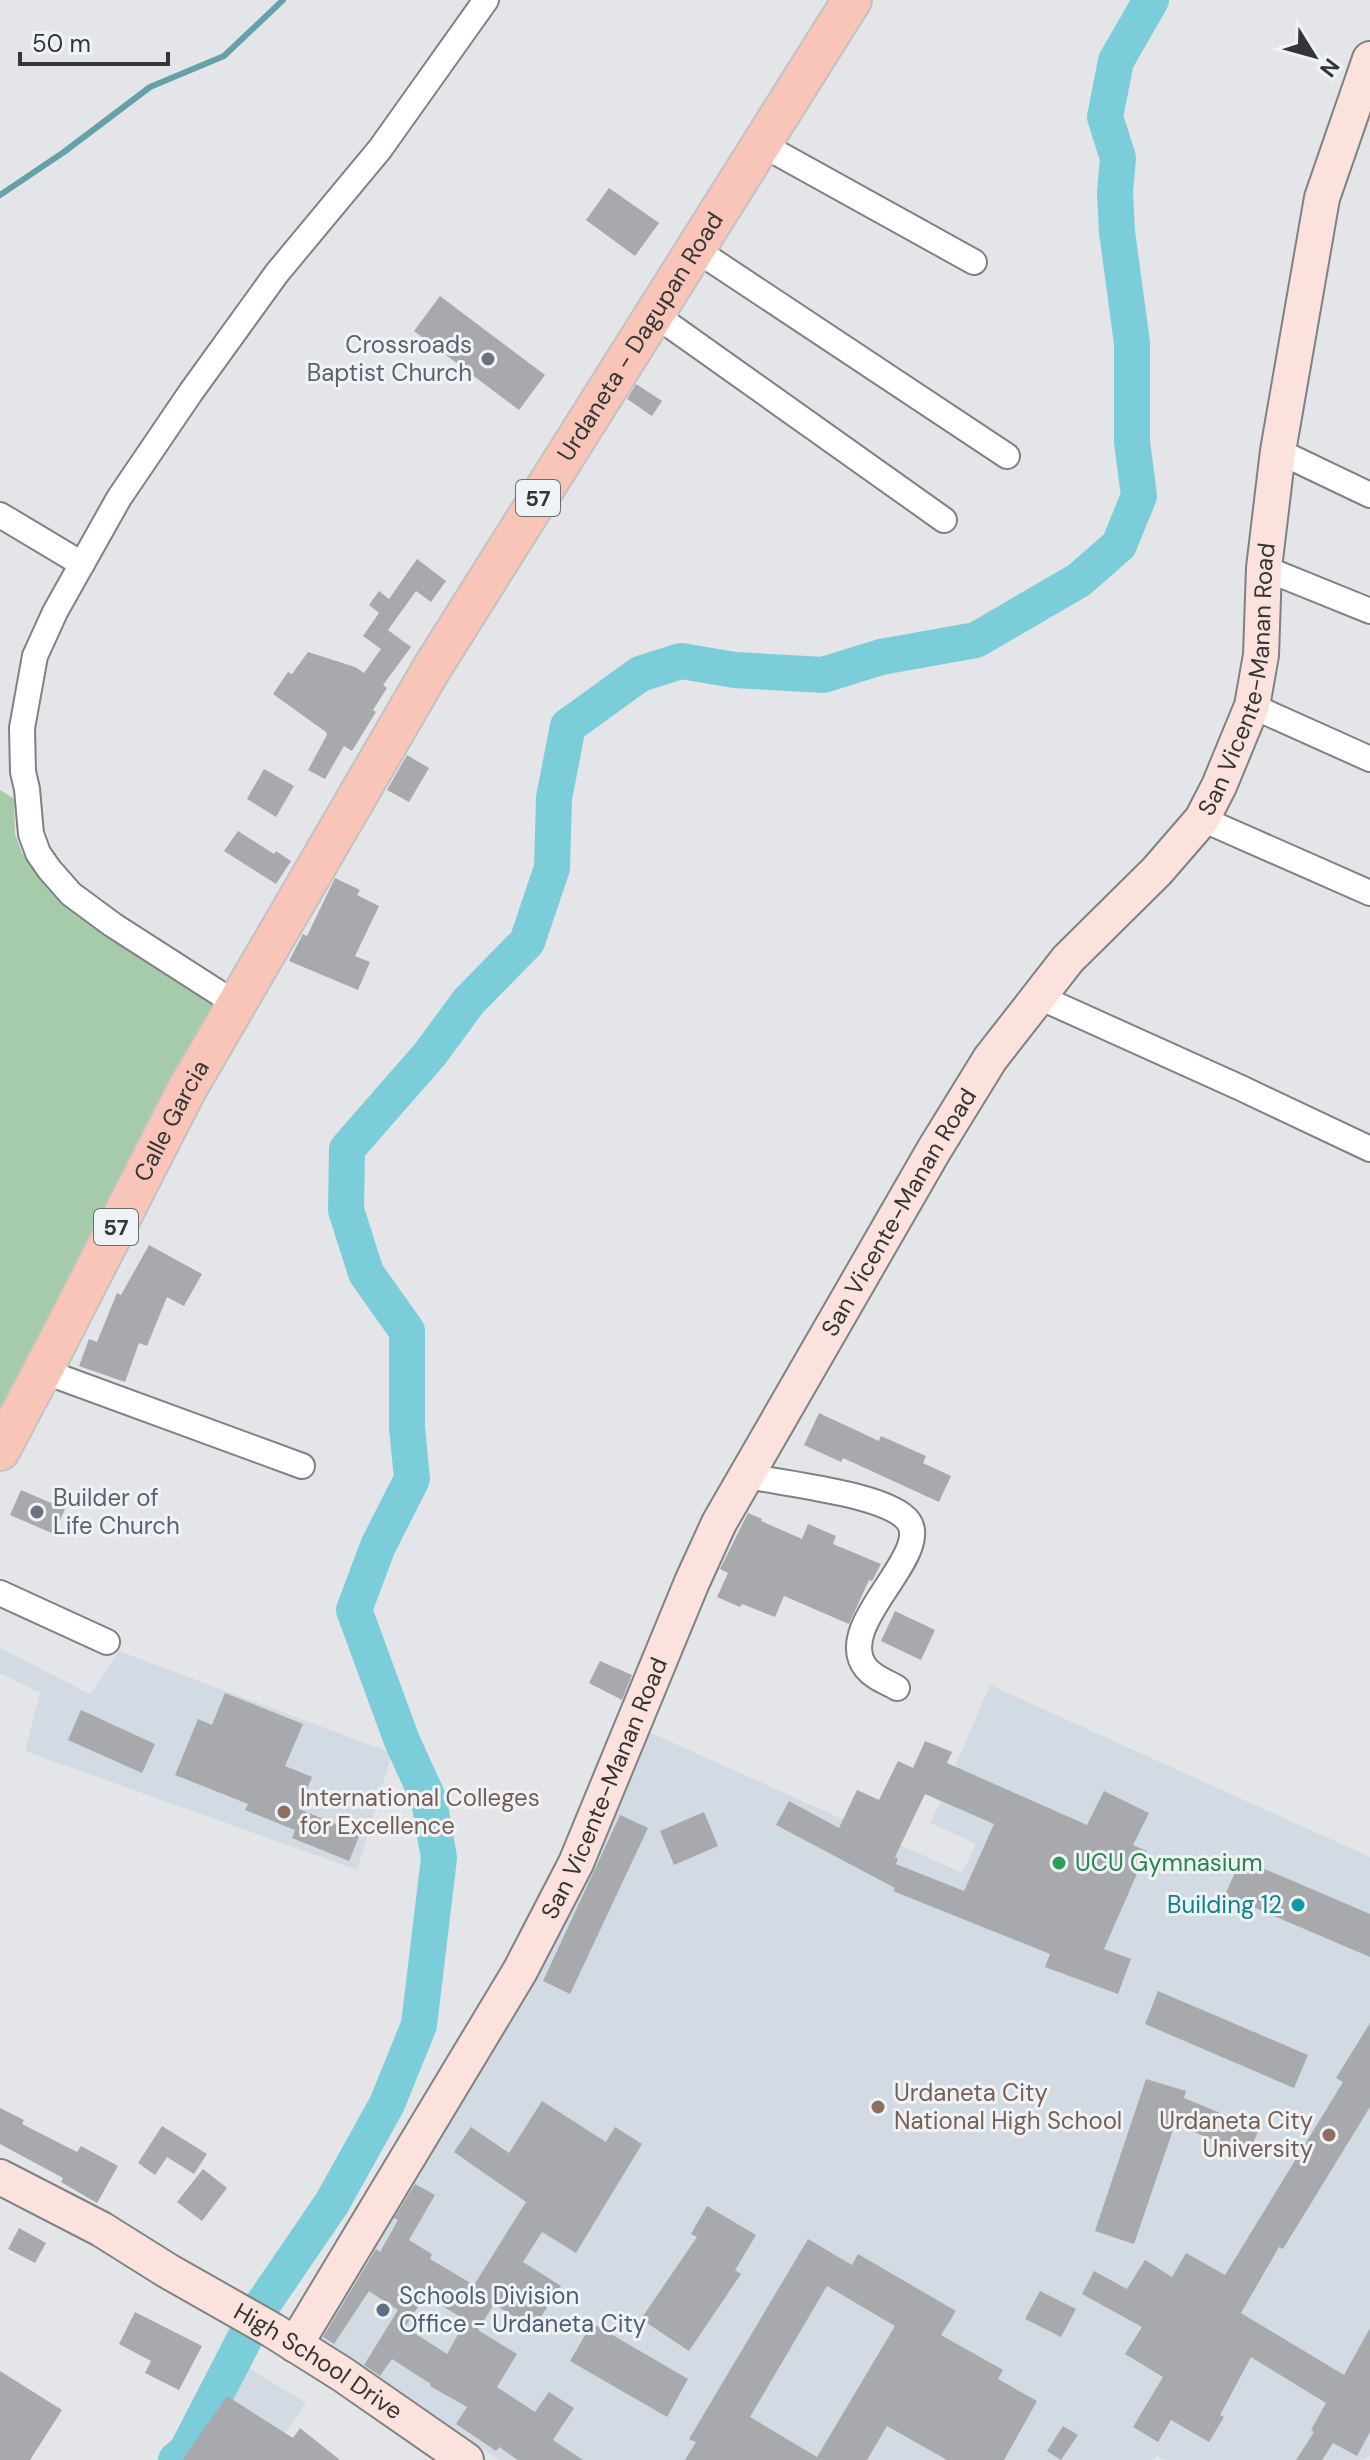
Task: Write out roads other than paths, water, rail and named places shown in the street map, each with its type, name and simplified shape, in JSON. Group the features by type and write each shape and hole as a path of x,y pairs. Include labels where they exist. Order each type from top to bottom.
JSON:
{"main road":[{"name":"Urdaneta - Dagupan Road","path":"236,1004 432,668 852,0"},
{"name":"Calle Garcia","path":"0,1451 180,1102 236,1004"}],"street":[{"path":"236,1004 124,933 71,894 38,853 31,834 23,772 22,728 35,656 55,612 119,498 191,392 277,273 380,149 486,0"},
{"name":"San Vicente-Manan Road","path":"284,2338 527,1957 576,1863 719,1523 934,1150 990,1059 1037,996 1078,948 1157,871 1202,819 1252,706 1261,655 1264,568 1278,451 1322,198 1360,110 1370,59"},
{"path":"761,144 974,262"},
{"path":"695,249 1007,456"},
{"path":"654,314 944,520"},
{"path":"1278,451 1370,495"},
{"path":"0,515 82,564"},
{"path":"1264,568 1370,611"},
{"path":"1252,706 1370,759"},
{"path":"1202,819 1370,893"},
{"path":"1037,996 1370,1149"},
{"path":"43,1371 302,1466"},
{"path":"748,1476 866,1499 901,1514 908,1521 912,1540 907,1554 874,1608 858,1646 864,1667 897,1688"},
{"path":"0,1593 107,1642"},
{"name":"High School Drive","path":"4,2188 101,2229 342,2374 466,2460"}],"waterway":[{"path":"0,195 64,152 150,87 224,56 283,0"},
{"path":"176,2460 186,2452 261,2307 332,2203 387,2104 419,2025 439,1858 429,1800 402,1741 354,1610 378,1546 412,1479 407,1427 407,1331 366,1273 346,1210 347,1149 430,1054 469,1001 527,942 552,868 554,798 568,726 640,674 681,661 735,670 823,675 881,657 976,640 1079,580 1119,545 1139,496 1132,442 1132,343 1117,232 1115,193 1118,158 1105,117 1116,61 1151,0"}],"place":[{"name":"Crossroads Baptist Church","path":"488,359"},
{"name":"Builder of Life Church","path":"37,1512"},
{"name":"International Colleges for Excellence","path":"284,1812"},
{"name":"UCU Gymnasium","path":"1059,1863"},
{"name":"Building 12","path":"1298,1905"},
{"name":"Urdaneta City National High School","path":"878,2107"},
{"name":"Urdaneta City University","path":"1329,2135"},
{"name":"Schools Division Office - Urdaneta City","path":"383,2310"}]}
